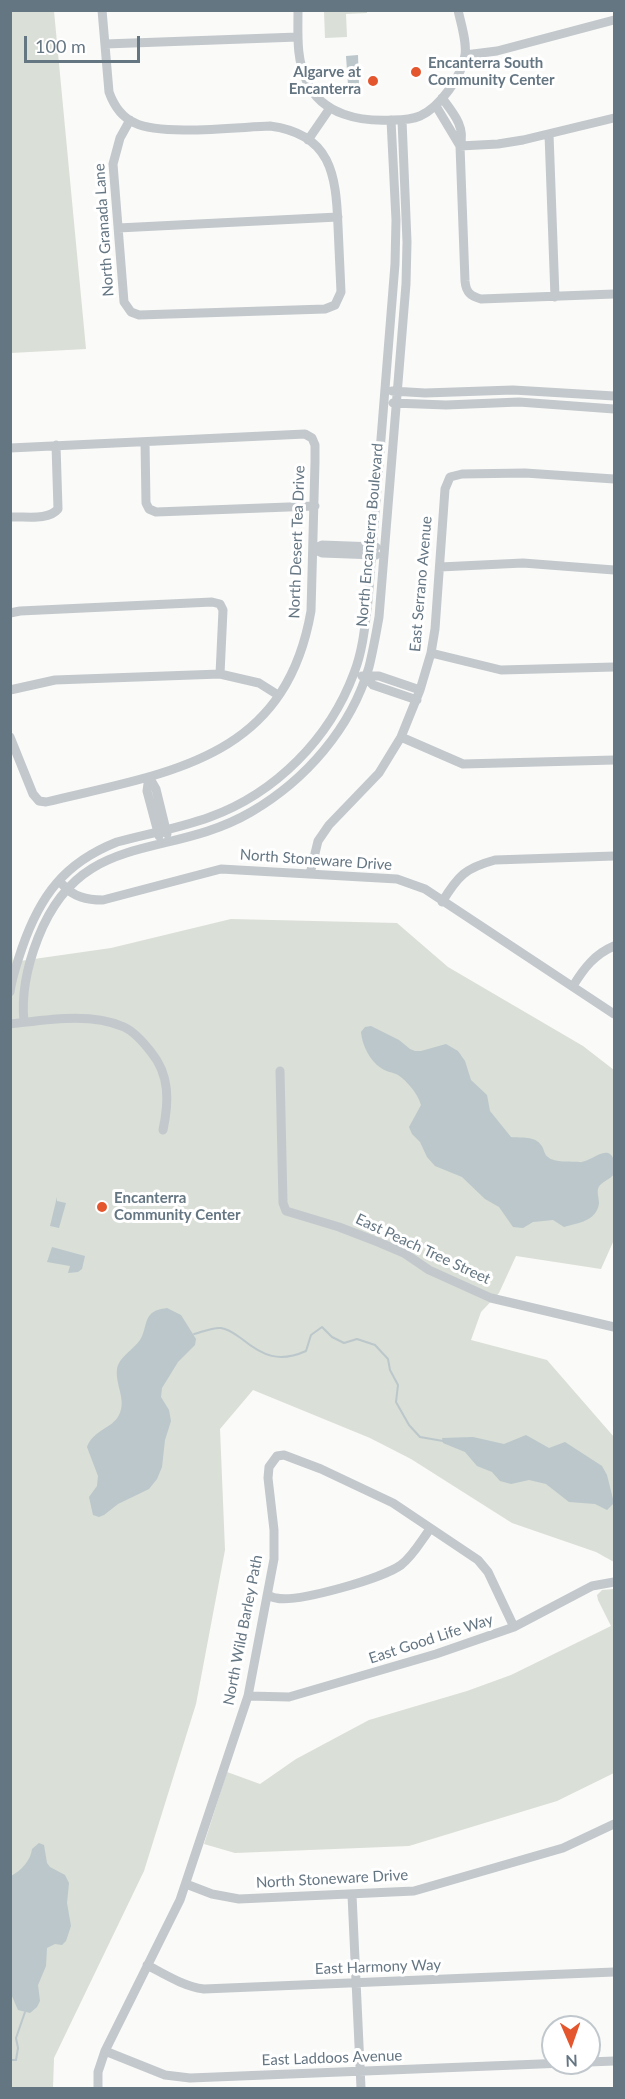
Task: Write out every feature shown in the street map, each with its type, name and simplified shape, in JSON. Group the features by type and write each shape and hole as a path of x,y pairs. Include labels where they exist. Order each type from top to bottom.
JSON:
{"street":[{"path":"102,10 110,92 120,114 147,128 161,130 270,126 288,128 319,149 329,163 335,181 338,217 118,228"},
{"path":"298,10 299,60 308,84 330,108 363,120 402,120 420,116 439,102 453,86 465,55 458,10"},
{"path":"465,55 497,51 615,20"},
{"path":"105,44 298,38"},
{"path":"439,102 460,126 463,137 460,146 465,288 470,295 481,299 615,294"},
{"path":"308,140 330,108"},
{"path":"460,146 498,144 615,118"},
{"name":"North Granada Lane","path":"129,120 120,138 113,164 124,302 131,312 140,315 163,315 325,309 335,305 341,292 338,217"},
{"name":"North Encanterra Boulevard","path":"10,992 32,921 45,896 68,871 88,855 103,847 209,817 242,802 287,771 302,757 328,723 354,674 365,628 395,256 388,120"},
{"name":"North Encanterra Boulevard","path":"24,1023 22,992 32,957 44,924 66,888 85,872 105,860 220,826 250,813 302,775 324,750 344,723 365,677 379,618 407,267 402,120"},
{"path":"549,134 555,297"},
{"path":"385,391 425,393 513,390 615,396"},
{"path":"384,402 446,405 519,402 615,409"},
{"name":"North Desert Tea Drive","path":"10,737 33,794 39,801 46,802 149,777 199,761 236,740 266,712 289,680 307,634 311,611 315,506 315,445 312,438 305,434 144,442"},
{"path":"10,448 144,442 146,503 149,510 156,512 315,506"},
{"path":"10,517 46,517 54,514 58,509 56,446"},
{"name":"East Serrano Avenue","path":"310,874 318,840 328,825 379,773 401,737 417,700 431,653 440,567 444,489 450,477 462,474 525,473 615,479"},
{"path":"314,549 322,545 384,552"},
{"path":"440,567 523,563 615,570"},
{"path":"10,613 212,602 220,604 223,610 220,674"},
{"path":"431,653 501,670 615,667"},
{"path":"10,690 55,680 220,674 259,683 278,695"},
{"path":"354,674 365,677 379,676 420,690"},
{"path":"365,677 373,685 417,700"},
{"path":"401,737 463,764 615,760"},
{"path":"149,777 156,789 161,830 165,842"},
{"path":"442,902 460,876 477,865 495,860 615,856"},
{"name":"North Stoneware Drive","path":"59,880 66,888 80,897 103,900 221,869 397,879 425,889 615,1014"},
{"path":"573,986 593,959 602,951 615,946"},
{"path":"11,1023 86,1019 109,1022 126,1028 158,1060 167,1087 168,1099 163,1130"},
{"name":"East Peach Tree Street","path":"280,1071 283,1203 286,1211 339,1227 404,1253 429,1270 491,1298 615,1327"},
{"name":"North Wild Barley Path","path":"98,2088 98,2072 105,2051 186,1884 248,1696 273,1559 274,1530 268,1478 269,1467 277,1456 284,1455 353,1483 393,1503 478,1560 488,1572 514,1627"},
{"path":"268,1595 277,1599 323,1593 384,1573 400,1565 416,1550 430,1529"},
{"name":"East Good Life Way","path":"248,1696 289,1697 436,1654 514,1627 592,1586 615,1582"},
{"name":"North Stoneware Drive","path":"186,1884 212,1894 239,1899 399,1893 428,1887 563,1848 615,1824"},
{"path":"352,1895 361,2088"},
{"name":"East Harmony Way","path":"147,1965 191,1987 204,1989 615,1972"},
{"name":"East Laddoos Avenue","path":"105,2051 177,2078 541,2064"}],"shaded area":[{"path":"11,10 54,11 86,349 11,353"},
{"path":"324,11 367,11 367,13 346,14 347,37 325,38"},
{"path":"358,55 359,84 348,85 346,56"},
{"path":"231,919 397,923 448,967 583,1046 614,1070 614,1240 601,1269 516,1256 499,1293 481,1312 471,1340 547,1360 614,1437 614,1562 596,1552 512,1523 411,1459 370,1438 253,1390 220,1429 225,1550 196,1704 144,1871 54,2058 53,2088 10,2088 10,921 13,962 111,948"},
{"path":"371,1026 415,1051 446,1044 458,1051 465,1061 471,1080 487,1095 490,1111 511,1137 535,1140 551,1159 583,1162 603,1153 611,1155 616,1167 615,1171 598,1189 599,1203 595,1214 586,1220 564,1227 553,1220 533,1222 523,1228 513,1227 499,1207 485,1199 462,1177 435,1166 409,1127 421,1105 418,1097 402,1078 377,1065 365,1047 361,1032 365,1027"},
{"path":"57,1197 57,1201 66,1203 59,1228 50,1226"},
{"path":"52,1247 85,1256 82,1269 68,1273 70,1266 47,1262"},
{"path":"167,1308 181,1315 196,1339 195,1345 178,1362 162,1388 161,1397 169,1410 171,1421 165,1440 162,1467 157,1479 149,1489 118,1504 104,1515 99,1517 93,1515 89,1497 97,1486 98,1476 87,1447 94,1436 116,1420 119,1415 122,1404 117,1369 120,1361 140,1340 150,1315"},
{"path":"526,1435 549,1448 565,1442 602,1466 607,1475 614,1503 607,1510 595,1504 569,1502 546,1484 529,1480 511,1484 500,1481 492,1472 477,1466 465,1452 443,1443 442,1438 473,1437 504,1444"},
{"path":"614,1589 614,1773 557,1801 409,1846 235,1853 204,1844 227,1772 260,1784 296,1759 369,1720 467,1691 511,1675 611,1626 597,1595 602,1590"},
{"path":"39,1843 44,1845 47,1863 50,1867 65,1875 69,1883 67,1903 71,1926 66,1941 62,1945 55,1944 47,1948 46,1966 38,1985 40,2001 30,2013 18,2010 11,1994 11,1876 25,1865 32,1849"}],"waterway":[{"path":"194,1334 215,1328 224,1329 257,1350 279,1357 288,1357 306,1351 311,1335 322,1327 332,1337 344,1343 357,1339 375,1345 388,1359 390,1370 398,1385 396,1402 409,1425 420,1437 443,1441"},
{"path":"10,2060 16,2060 18,2048 16,2038 25,2012"}],"place":[{"name":"Encanterra South Community Center","path":"416,72"},
{"name":"Algarve at Encanterra","path":"373,81"},
{"name":"Encanterra Community Center","path":"102,1207"}]}
